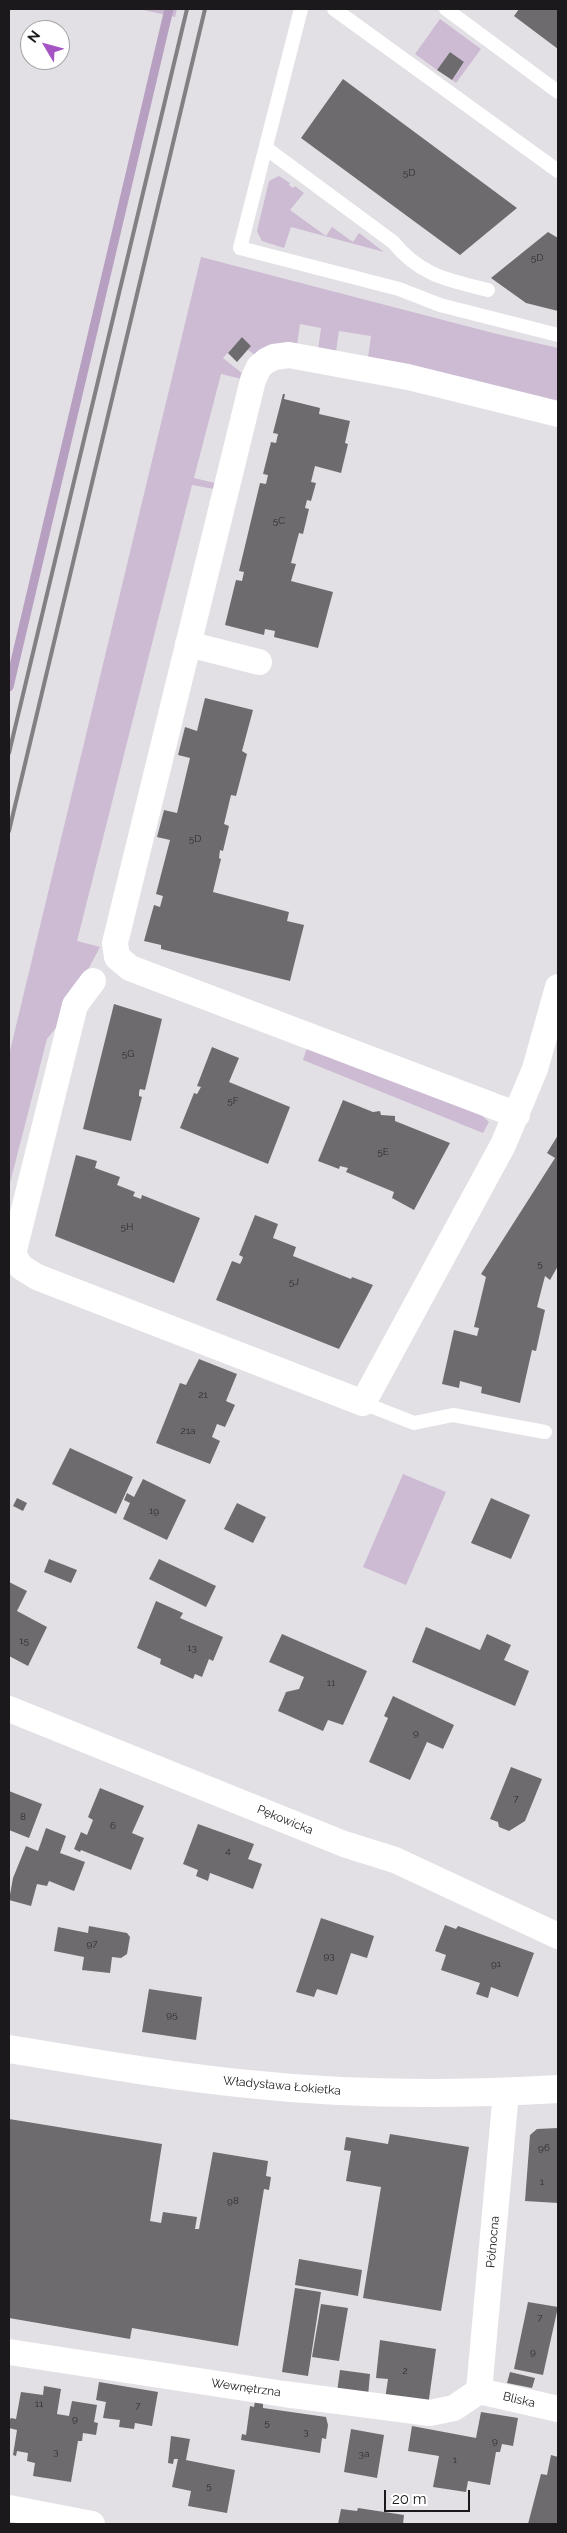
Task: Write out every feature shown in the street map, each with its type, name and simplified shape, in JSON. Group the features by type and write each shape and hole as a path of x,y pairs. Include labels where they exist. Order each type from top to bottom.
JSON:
{"street":[{"path":"517,1115 130,968 117,957 116,934 253,380 259,368 266,361 279,356 294,355 408,377 558,414"},
{"path":"188,644 258,662"},
{"path":"93,981 75,1005 72,1015 13,1254 21,1267 37,1277 363,1403 503,1145 535,1069 558,987"},
{"name":"Pękowicka","path":"9,1709 344,1844 395,1860 558,1936"},
{"name":"Władysława Łokietka","path":"9,2049 149,2072 250,2084 378,2092 506,2092 558,2089"},
{"name":"Północna","path":"479,2391 506,2092"},
{"name":"Wewnętrzna","path":"9,2352 265,2391 430,2413 454,2408 479,2391"},
{"name":"Bliska","path":"479,2391 558,2409"},
{"path":"9,2508 92,2524"}],"lane":[{"path":"301,9 267,149 240,248 399,289 440,305 558,336"},
{"path":"334,9 558,172"},
{"path":"446,9 558,92"},
{"path":"267,149 393,242 405,257 419,267 436,277 488,290"},
{"path":"363,1403 414,1423 453,1415 545,1432"}],"shaded area":[{"path":"139,9 177,9 175,17"},
{"path":"440,19 481,49 456,83 452,80 464,63 450,52 437,70 415,54"},
{"path":"279,176 290,183 289,185 293,188 295,186 304,193 290,210 326,236 332,227 353,242 359,233 384,252 291,227 284,248 262,241 257,231 269,181"},
{"path":"201,257 497,334 558,348 558,402 368,357 371,336 339,331 336,352 318,350 321,328 300,324 297,346 255,355 248,350 251,346 242,337 223,358 243,374 242,379 221,374 194,478 215,483 214,489 192,485 77,941 100,947 59,1024 47,1039 9,1187 9,1055"},
{"path":"307,1047 478,1112 489,1122 483,1133 303,1060"},
{"path":"403,1474 446,1492 406,1585 363,1567"}],"building":[{"path":"519,9 558,9 558,49 514,16"},
{"path":"450,52 464,62 452,80 437,70"},
{"path":"343,79 517,208 460,255 301,138"},
{"path":"548,232 558,238 558,311 526,303 491,278"},
{"path":"242,337 251,346 237,362 228,353"},
{"path":"283,394 285,394 284,399 320,408 319,414 350,421 345,443 348,444 341,473 315,466 311,482 316,483 311,501 307,500 305,508 309,509 303,534 299,533 291,563 296,564 291,581 333,592 318,648 274,637 275,631 265,629 264,635 225,625 236,580 242,581 244,572 239,571 260,483 266,484 268,475 263,474 271,442 276,443 278,434 273,433"},
{"path":"205,698 253,710 242,751 247,754 236,796 231,795 224,824 229,826 223,851 220,850 219,858 221,859 213,892 289,912 287,921 304,925 290,981 161,949 161,945 144,941 154,905 160,907 163,896 156,894 170,840 157,837 164,810 177,813 190,758 178,755 185,727 197,731"},
{"path":"114,1004 162,1019 145,1090 140,1089 139,1092 139,1096 142,1097 131,1141 83,1129"},
{"path":"212,1047 239,1058 229,1082 290,1107 268,1164 180,1128 194,1093 197,1094 201,1087 197,1086"},
{"path":"343,1100 373,1112 380,1111 381,1115 395,1116 395,1121 450,1143 414,1210 392,1198 394,1192 346,1172 348,1168 340,1166 339,1169 318,1161"},
{"path":"558,1135 558,1266 550,1280 545,1276 537,1307 545,1310 536,1351 532,1350 520,1403 481,1393 482,1387 460,1381 459,1388 442,1384 454,1330 477,1336 479,1328 474,1327 486,1277 481,1274 555,1158 547,1153"},
{"path":"76,1155 97,1161 95,1168 120,1177 117,1185 135,1192 133,1196 141,1199 142,1195 200,1218 174,1283 55,1236"},
{"path":"255,1215 278,1224 273,1238 296,1247 293,1256 351,1279 352,1277 373,1285 339,1349 216,1300 232,1261 240,1264 242,1260 243,1257 239,1255"},
{"path":"199,1359 237,1374 226,1401 235,1405 225,1427 217,1424 212,1437 220,1441 210,1464 156,1443 180,1383 186,1385"},
{"path":"70,1448 133,1477 116,1514 52,1484"},
{"path":"143,1479 186,1500 167,1540 123,1519 130,1503 124,1500 127,1493 134,1497"},
{"path":"17,1498 27,1503 23,1511 13,1506"},
{"path":"491,1498 530,1515 511,1559 471,1543"},
{"path":"237,1503 266,1517 253,1543 224,1529"},
{"path":"49,1559 77,1570 71,1583 44,1572"},
{"path":"159,1559 216,1586 206,1607 149,1579"},
{"path":"9,1582 27,1591 17,1611 47,1627 28,1666 9,1656"},
{"path":"156,1601 183,1613 180,1618 223,1637 213,1661 209,1659 202,1677 195,1674 193,1679 160,1664 161,1659 137,1648"},
{"path":"426,1627 480,1650 487,1634 511,1645 504,1660 529,1671 515,1706 412,1662"},
{"path":"282,1634 367,1671 343,1725 328,1720 323,1731 278,1711 286,1692 299,1689 304,1677 269,1662"},
{"path":"393,1696 454,1725 443,1749 427,1742 410,1780 369,1762 388,1718 384,1716"},
{"path":"511,1767 542,1779 525,1821 509,1831 499,1827 498,1822 490,1819"},
{"path":"100,1788 144,1806 132,1833 144,1838 131,1870 74,1849 81,1832 87,1835 93,1820 88,1817"},
{"path":"9,1791 42,1804 29,1838 9,1830"},
{"path":"198,1824 254,1844 248,1859 262,1864 253,1889 210,1873 208,1881 196,1876 198,1870 183,1864"},
{"path":"46,1828 66,1836 60,1853 85,1862 74,1891 49,1881 47,1886 37,1884 31,1906 9,1900 13,1878 26,1846 38,1851"},
{"path":"321,1918 374,1936 367,1958 351,1953 337,1995 317,1989 314,1997 296,1992"},
{"path":"445,1925 456,1929 458,1926 534,1953 518,1997 491,1987 488,1998 476,1994 480,1983 441,1970 446,1955 435,1951"},
{"path":"89,1926 127,1933 130,1937 127,1954 121,1958 112,1957 110,1973 82,1970 84,1957 54,1951 58,1927 88,1933"},
{"path":"149,1989 202,1997 196,2040 142,2032"},
{"path":"9,2119 162,2144 150,2221 161,2223 163,2212 197,2217 195,2229 199,2229 213,2152 268,2161 266,2176 271,2177 269,2190 264,2189 238,2346 132,2328 130,2339 9,2318"},
{"path":"558,2128 558,2203 525,2201 530,2135 537,2129"},
{"path":"390,2134 469,2147 441,2311 363,2298 381,2187 346,2181 351,2151 344,2150 346,2137 388,2144"},
{"path":"299,2259 362,2270 358,2296 295,2285"},
{"path":"295,2288 321,2292 308,2376 282,2372"},
{"path":"528,2302 558,2307 543,2375 514,2369"},
{"path":"321,2304 348,2308 339,2361 312,2357"},
{"path":"380,2340 436,2349 428,2406 385,2399 388,2379 376,2378"},
{"path":"340,2370 370,2374 368,2396 337,2392"},
{"path":"510,2372 535,2378 532,2388 507,2383"},
{"path":"99,2382 158,2392 152,2426 135,2423 134,2429 119,2427 120,2420 103,2418 106,2402 96,2400"},
{"path":"44,2386 61,2389 57,2414 69,2416 72,2401 97,2405 94,2422 98,2423 96,2435 83,2433 82,2441 78,2441 71,2482 33,2476 35,2463 27,2461 28,2453 17,2451 16,2456 13,2455 17,2430 9,2428 9,2421 11,2418 16,2419 21,2392 43,2395"},
{"path":"255,2401 263,2402 263,2408 326,2417 328,2425 326,2439 322,2438 320,2453 241,2440 242,2434 246,2435 250,2406 254,2407"},
{"path":"481,2412 518,2418 513,2446 502,2444 500,2452 496,2452 490,2485 468,2481 466,2492 433,2487 439,2456 408,2451 412,2426 476,2438"},
{"path":"351,2429 384,2435 377,2478 344,2472"},
{"path":"171,2436 190,2439 186,2460 235,2470 227,2513 188,2506 191,2491 172,2487 178,2459 174,2459 173,2464 168,2463"},
{"path":"551,2455 558,2457 558,2524 528,2524 541,2474 547,2475"},
{"path":"358,2508 404,2515 403,2524 338,2524 341,2509 357,2511"}],"waterway":[{"path":"9,687 169,9"}],"railway":[{"path":"9,753 187,9"},
{"path":"9,831 205,9"}]}
